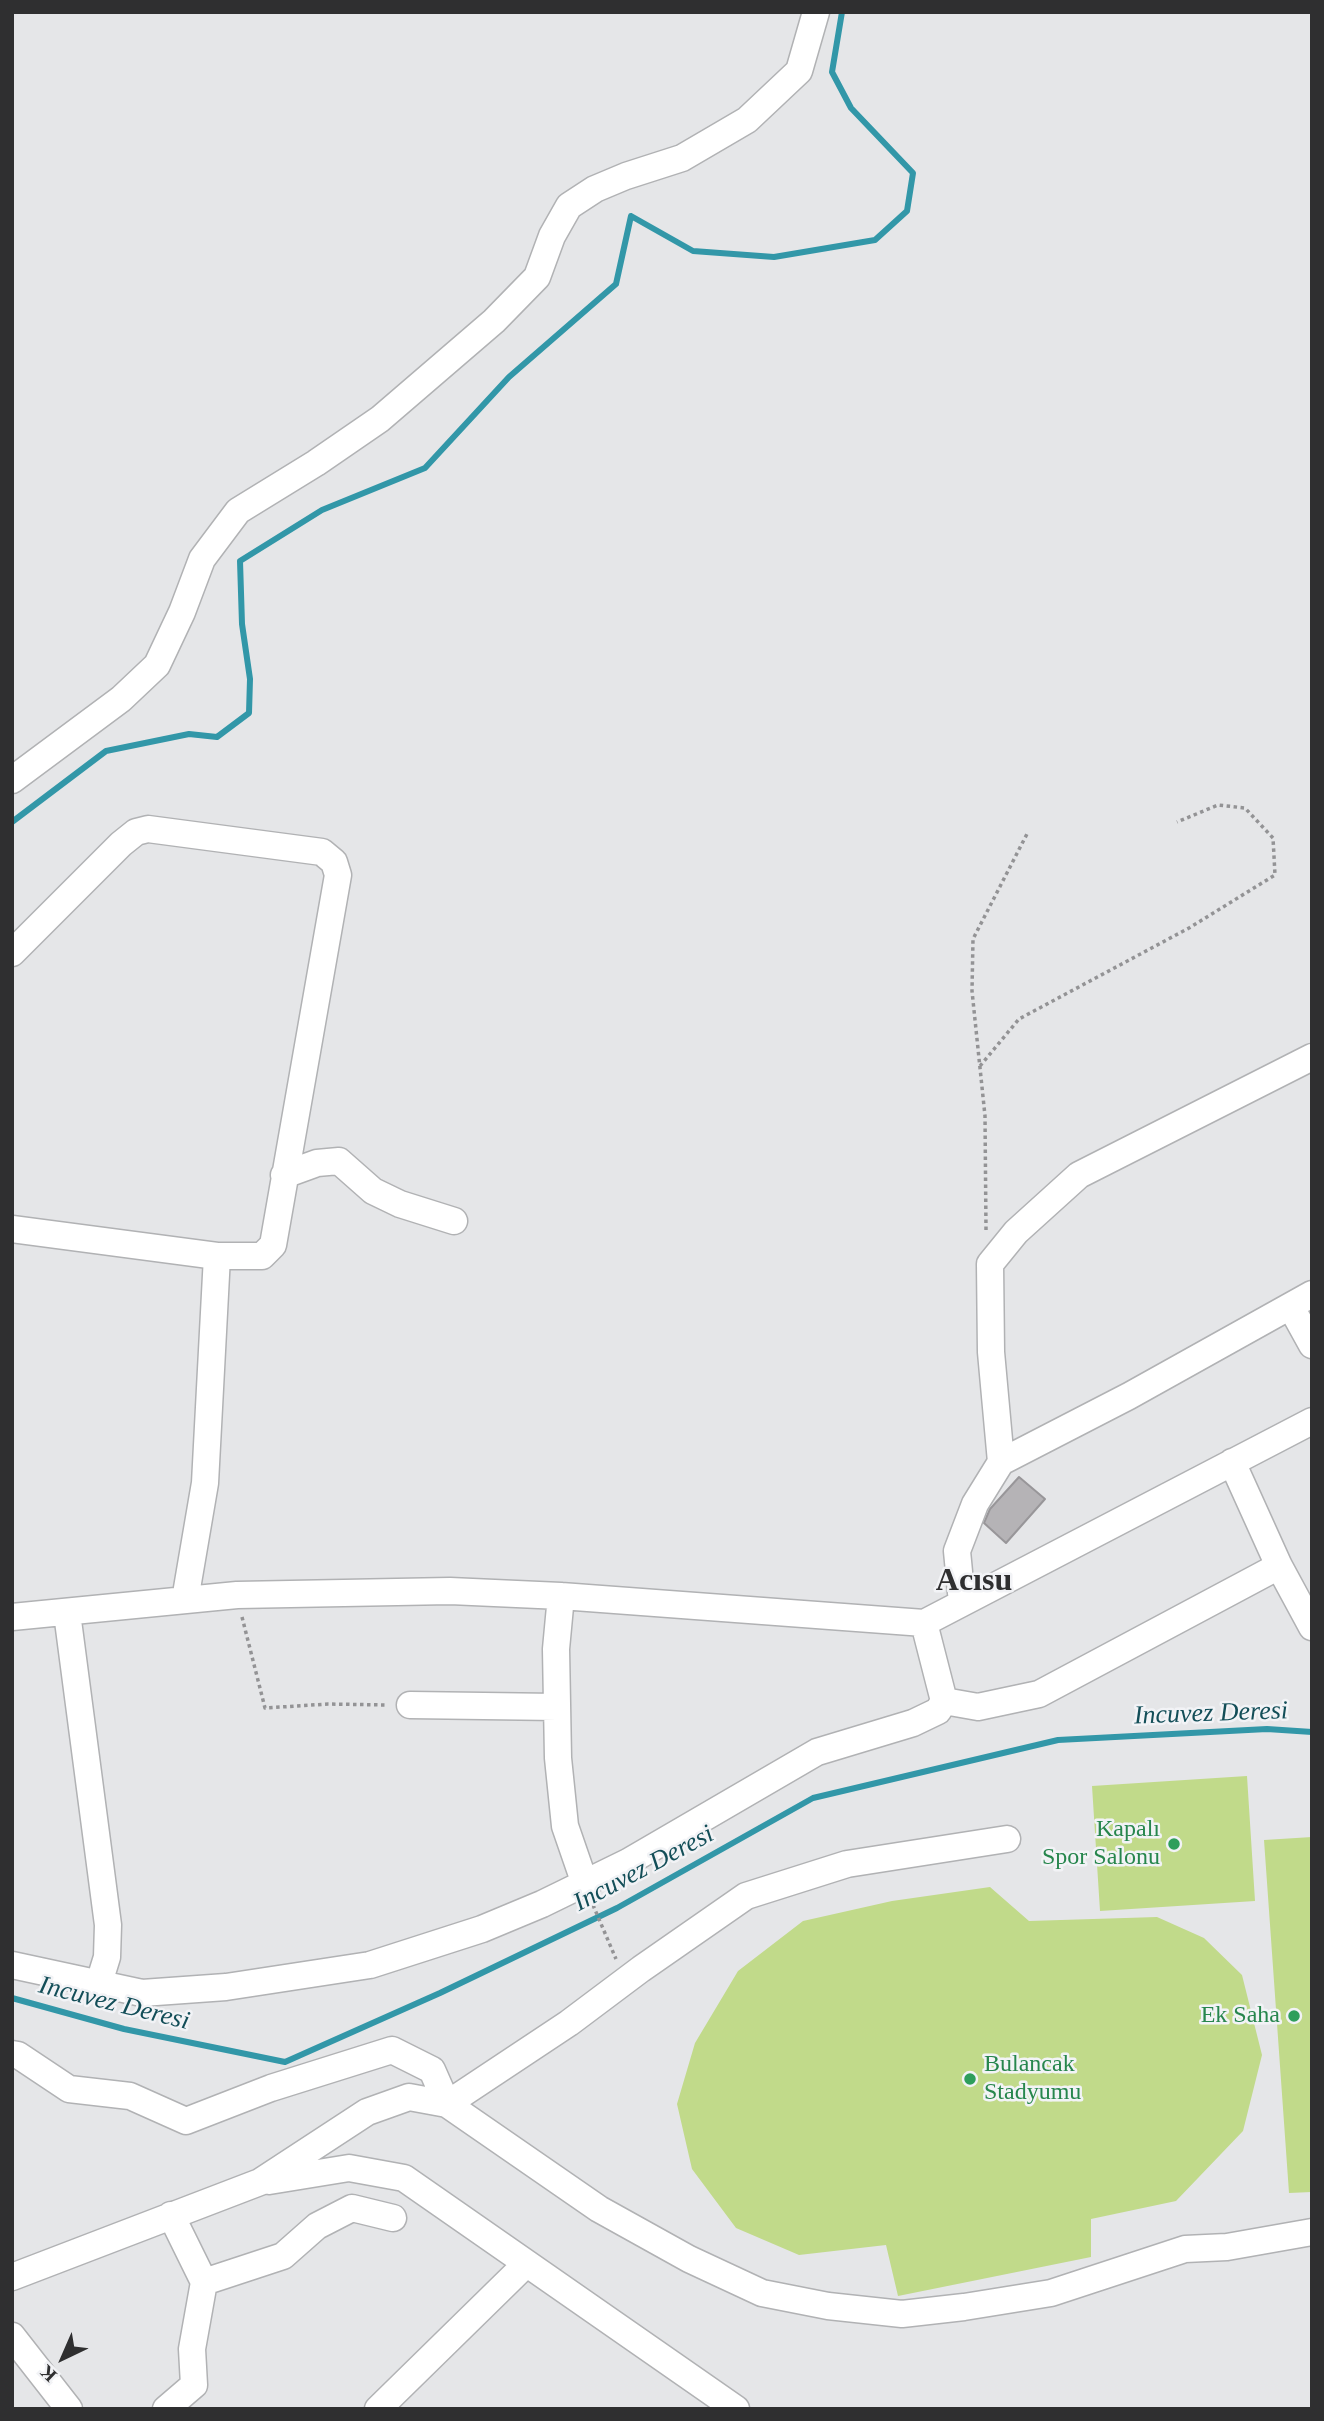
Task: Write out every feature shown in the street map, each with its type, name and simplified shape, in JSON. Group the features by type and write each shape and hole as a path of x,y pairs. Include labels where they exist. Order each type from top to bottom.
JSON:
{"street":[{"path":"12,780 121,699 157,665 202,559 238,511 316,463 380,419 494,321 537,277 552,236 569,206 595,189 682,158 747,120 799,71 816,12"},
{"path":"12,953 121,844 136,832 148,829 321,852 334,862 338,875 273,1245 262,1256 217,1256 12,1228"},
{"path":"1001,1462 991,1352 990,1264 1016,1232 1079,1175 1312,1057"},
{"path":"284,1175 317,1163 340,1161 373,1191 400,1204 454,1221"},
{"path":"185,1600 205,1483 217,1256"},
{"path":"962,1604 957,1551 975,1504 1001,1462 1129,1396 1301,1300 1312,1345"},
{"path":"12,1617 237,1595 450,1591 561,1596 924,1623 1312,1421"},
{"path":"1232,1462 1279,1566 1312,1627"},
{"path":"944,1701 978,1707 1039,1694 1279,1566"},
{"path":"561,1596 556,1649 558,1758 565,1826 587,1891"},
{"path":"67,1613 108,1925 107,1957 99,1983"},
{"path":"12,1965 142,1993 226,1987 370,1965 587,1891 628,1862 817,1752 913,1723 937,1711 944,1701 924,1623"},
{"path":"410,1706 557,1707"},
{"path":"447,2104 569,2023 746,1896 847,1864 1007,1839"},
{"path":"12,2054 18,2055 69,2089 130,2096 186,2121 271,2088 392,2050 432,2070 447,2104"},
{"path":"260,2182 367,2112 410,2097 447,2104 599,2209 689,2259 762,2293 902,2314 1051,2293 1185,2249 1227,2247 1312,2232"},
{"path":"12,2277 260,2182 349,2168 404,2178 736,2409"},
{"path":"204,2282 283,2256 317,2226 352,2208 393,2218"},
{"path":"166,2409 194,2385 192,2349 204,2282 171,2215"},
{"path":"383,2407 526,2264"},
{"path":"12,2336 69,2409"}],"path":[{"path":"980,1066 1019,1019 1189,928 1275,874 1272,838 1245,808 1218,805 1177,822"},
{"path":"990,1264 985,1217 985,1116 972,991 973,939 1028,832"},
{"path":"237,1595 265,1708 328,1704 410,1706"},
{"path":"587,1891 615,1957"}],"green space":[{"name":"Kapalı Spor Salonu","path":"1247,1776 1255,1901 1100,1911 1092,1786"},
{"name":"Ek Saha","path":"1312,1837 1312,2192 1289,2193 1264,1840"},
{"name":"Bulancak Stadyumu","path":"990,1887 1029,1921 1157,1917 1204,1938 1242,1975 1262,2055 1243,2131 1176,2201 1091,2219 1091,2257 898,2296 886,2245 799,2255 736,2228 692,2169 677,2104 695,2043 738,1971 803,1921 892,1901"}],"building":[{"path":"1019,1477 1045,1499 1006,1543 984,1523 990,1509"}],"waterway":[{"path":"12,822 106,751 189,734 217,737 249,713 250,679 242,624 240,561 322,510 425,468 509,377 616,284 631,216 693,251 774,257 875,240 907,211 913,173 851,108 832,72 842,12"},
{"name":"Incuvez Deresi","path":"12,1998 124,2029 285,2062 440,1993 617,1908 813,1798 1058,1740 1267,1729 1312,1732"}],"place":[{"name":"Kapalı Spor Salonu","path":"1174,1844"},
{"name":"Ek Saha","path":"1294,2016"},
{"name":"Bulancak Stadyumu","path":"970,2079"}],"district":[{"name":"Acısu","path":"974,1582"}]}
